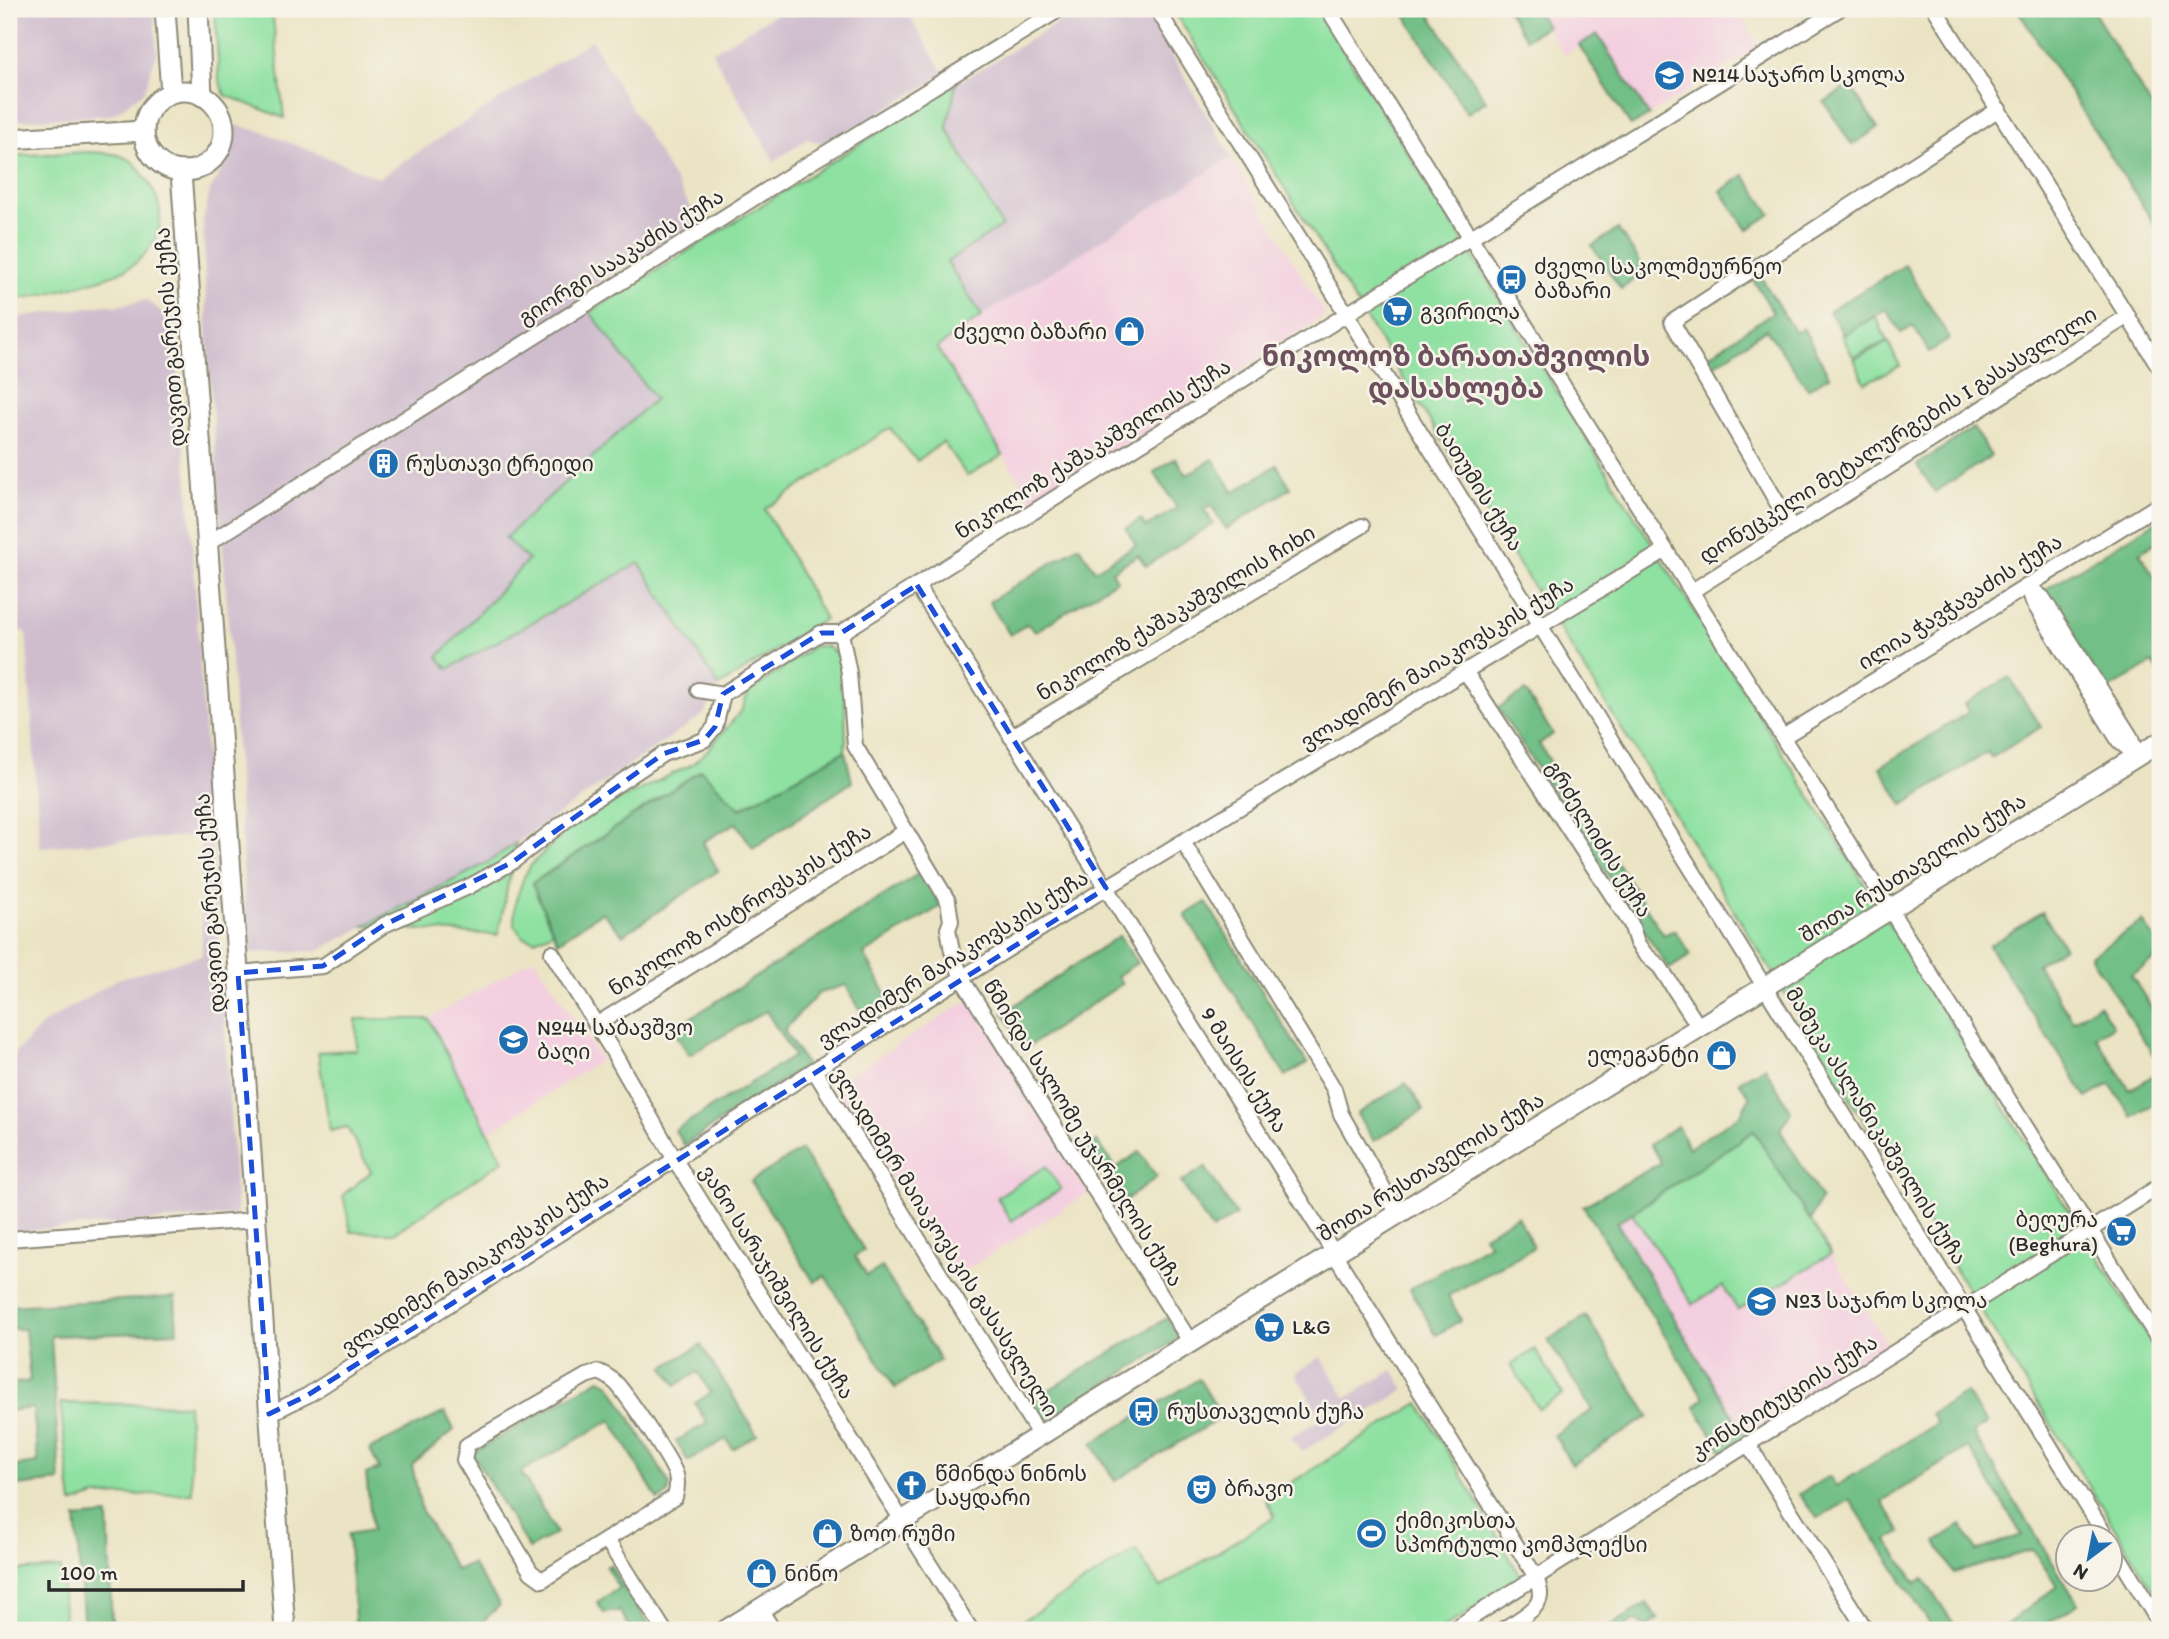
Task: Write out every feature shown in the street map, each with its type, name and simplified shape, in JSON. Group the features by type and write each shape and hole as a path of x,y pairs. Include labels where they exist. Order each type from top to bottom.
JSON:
{"street":[{"path":"165,9 171,93"},
{"path":"198,9 202,96"},
{"name":"გიორგი სააკაძის ქუჩა","path":"207,544 776,184 1060,9"},
{"name":"ბათუმის ქუჩა","path":"1157,9 1765,987"},
{"path":"1328,9 2160,1342"},
{"name":"ნიკოლოზ ქაშაკაშვილის ქუჩა","path":"723,694 821,633 841,633 1347,314 1839,9"},
{"path":"1936,9 2160,368"},
{"path":"187,92 202,96 213,103 220,115 224,129 223,143 216,156 205,166 181,172 169,169 151,155 146,145 144,131 148,113 171,93 187,92"},
{"path":"1792,528 1672,322 1999,109"},
{"path":"9,139 144,131"},
{"name":"დავით გარეჯის ქუჩა","path":"181,172 285,1630"},
{"name":"დონეცკელი მეტალურგების I გასასვლელი","path":"1692,591 2128,316"},
{"name":"ილია ჭავჭავაძის ქუჩა","path":"1783,737 2160,504"},
{"name":"ნიკოლოზ ქაშაკაშვილის ჩიხი","path":"1011,737 1362,526"},
{"name":"ვლადიმერ მაიაკოვსკის ქუჩა","path":"269,1414 308,1395 814,1070 1106,888 1666,550"},
{"name":"9 მაისის ქუჩა","path":"917,585 1536,1577"},
{"path":"2028,586 2033,602 2081,669 2119,741 2137,756"},
{"name":"წმინდა სალომე უჯარმელის ქუჩა","path":"841,633 849,673 855,746 948,901 951,921 948,929 962,979 1191,1343"},
{"name":"გრძელიძის ქუჩა","path":"1465,671 1631,924 1637,943 1660,967 1699,1027"},
{"path":"238,973 323,966 384,925 470,886 511,863 582,808 663,754 704,740 715,727 723,694 698,690"},
{"name":"შოთა რუსთაველის ქუჩა","path":"726,1630 2160,742"},
{"name":"ნიკოლოზ ოსტროვსკის ქუჩა","path":"596,1025 906,831"},
{"path":"1183,842 1334,1089 1341,1114 1398,1214"},
{"name":"ვანო სარაჯიშვილის ქუჩა","path":"552,953 675,1160 971,1630"},
{"name":"მამუკა ასლანიკაშვილის ქუჩა","path":"1765,987 2098,1524"},
{"name":"ვლადიმერ მაიაკოვსკის გასასვლელი","path":"814,1070 1040,1436"},
{"name":"კონსტიტუციის ქუჩა","path":"1452,1630 2160,1186"},
{"path":"9,1239 256,1220"},
{"path":"598,1372 609,1376 618,1385 676,1473 678,1490 675,1497 607,1540 542,1580 531,1572 464,1460 467,1444 586,1376 598,1372"},
{"path":"1748,1444 1866,1630"},
{"path":"607,1540 664,1630"},
{"name":"მამუკა ასლანიკაშვილის ქუჩა","path":"2124,1566 2160,1624"},
{"path":"1502,1630 1535,1607 1540,1594 1536,1577"},
{"path":"760,1609 774,1630"}],"highlighted area":[{"path":"917,585 1106,888 308,1395 269,1414 238,973 323,966 384,925 511,863 663,754 704,740 715,727 723,694 821,633 841,633"}],"shaded area":[{"path":"9,9 154,9 157,53 144,92 112,115 9,121"},
{"path":"784,9 905,9 945,75 824,144 807,139 774,161 712,52"},
{"path":"1081,9 1145,9 1231,157 982,316 947,262 947,128 956,84"},
{"name":"№14 საჯარო სკოლა","path":"1535,9 1736,9 1760,47 1649,115 1597,34 1564,55"},
{"path":"591,40 699,221 579,294 655,399 505,537 528,560 439,657 448,668 639,562 719,686 704,714 487,863 317,951 248,953 233,687 208,347 203,221 210,191 232,147 236,125 263,132 379,178"},
{"name":"ძველი ბაზარი","path":"1231,157 1326,315 1034,504 937,348 982,316"},
{"path":"145,300 173,324 188,485 237,1215 9,1232 9,1059 45,1023 118,979 202,955 201,835 40,847 26,631 9,632 9,318 117,306"},
{"name":"№44 საბავშვო ბაღი","path":"534,958 601,1060 488,1133 429,1019"},
{"path":"965,1002 975,1007 1090,1192 955,1277 835,1091 841,1081"},
{"name":"№3 საჯარო სკოლა","path":"1754,1131 1890,1349 1746,1438 1616,1223"},
{"path":"1321,1357 1346,1398 1393,1370 1405,1390 1301,1452 1291,1437 1322,1418 1295,1373"}],"green space":[{"path":"215,9 272,9 284,118 225,95 219,80"},
{"path":"1173,9 1318,9 2160,1357 2160,1601 2124,1543 2124,1524 2112,1524"},
{"path":"1401,9 1426,9 1486,101 1467,113"},
{"path":"1507,9 1535,9 1547,26 1526,39"},
{"path":"2017,9 2092,9 2160,120 2160,233"},
{"path":"1597,34 1649,115 1631,126 1579,45"},
{"path":"956,84 947,128 1002,226 947,262 982,316 937,348 1003,455 967,476 943,442 917,461 890,428 765,509 825,619 719,686 639,563 448,669 438,657 528,560 505,538 655,399 590,312"},
{"path":"1850,85 1878,128 1852,145 1824,102"},
{"path":"88,152 120,156 132,161 139,169 152,188 160,211 160,223 152,245 133,265 109,276 54,292 9,300 9,156"},
{"path":"1744,175 1771,214 1747,230 1721,191"},
{"path":"1618,229 1646,271 1621,289 1592,246"},
{"path":"1905,265 1950,339 1929,352 1913,326 1901,333 1886,309 1844,335 1829,311"},
{"path":"1761,277 1795,333 1803,328 1829,376 1808,389 1766,329 1708,370 1701,361 1773,312 1754,281"},
{"path":"1876,317 1887,341 1853,357 1841,333"},
{"path":"1888,342 1900,366 1865,383 1854,359"},
{"path":"1973,428 1991,456 1935,492 1917,465"},
{"path":"1176,458 1187,475 1213,459 1234,492 1277,465 1291,488 1226,529 1211,505 1204,509 1213,524 1146,566 1138,555 1112,571 1117,580 1036,631 1027,624 1010,635 989,602 1079,546 1095,570 1136,545 1126,528 1141,519 1146,527 1177,508 1154,472"},
{"path":"2160,519 2160,539 2140,553 2160,585 2160,674 2153,663 2106,691 2044,590"},
{"path":"814,646 826,646 840,656 844,673 845,751 740,809 701,770 532,883 553,932 535,940 523,937 514,925 515,903 531,865 551,845 576,821 691,765 742,710 748,693"},
{"path":"2009,677 2041,727 1991,758 1988,752 1903,805 1880,767 1969,712 1964,704"},
{"path":"1525,691 1553,734 1539,744 1664,935 1674,930 1691,955 1669,969 1498,708"},
{"path":"845,751 852,782 753,848 736,823 703,842 718,871 623,935 602,912 558,942 532,884 701,770 740,809"},
{"path":"516,843 498,935 364,926 487,863"},
{"path":"923,871 941,906 864,954 893,1006 866,1021 846,985 819,993 784,1030 806,1065 684,1145 675,1130 794,1056 766,1011 689,1055 673,1029"},
{"path":"1206,902 1307,1063 1286,1076 1185,915"},
{"path":"2042,912 2064,947 2037,965 2073,1021 2099,1004 2113,1026 2096,1037 2130,1090 2160,1071 2160,1100 2132,1117 2110,1084 2087,1098 1989,946"},
{"path":"2143,921 2160,948 2160,956 2131,975 2160,1021 2160,1065 2090,956"},
{"path":"1119,936 1137,963 1117,976 1122,984 1026,1048 1003,1013"},
{"path":"356,1019 429,1019 503,1161 394,1233 351,1232 343,1195 371,1172 347,1127 330,1131 318,1052 357,1050"},
{"path":"1765,1067 1791,1112 1780,1130 1821,1198 1810,1221 1754,1131 1617,1223 1746,1438 1723,1453 1695,1407 1704,1398 1583,1206 1661,1163 1650,1144 1677,1126 1689,1148 1740,1115 1750,1097 1739,1081"},
{"path":"1406,1083 1424,1110 1374,1141 1357,1114"},
{"path":"1754,1131 1831,1254 1738,1310 1723,1286 1693,1304 1632,1213"},
{"path":"1097,1141 1116,1168 1139,1152 1157,1177 1122,1203 1081,1146"},
{"path":"801,1150 864,1250 855,1256 867,1276 882,1267 940,1360 895,1388 825,1276 814,1282 751,1181"},
{"path":"1046,1166 1061,1189 1011,1221 997,1197"},
{"path":"1205,1167 1236,1215 1212,1230 1181,1182"},
{"path":"1517,1216 1534,1247 1448,1296 1461,1320 1436,1335 1410,1289 1489,1244 1484,1235"},
{"path":"175,1297 177,1332 51,1336 60,1481 9,1487 9,1467 38,1463 33,1408 9,1411 9,1384 30,1381 25,1329 9,1329 9,1306"},
{"path":"1586,1316 1649,1416 1572,1465 1554,1435 1592,1410 1548,1340"},
{"path":"1167,1318 1180,1338 1042,1423 1029,1402"},
{"path":"701,1345 757,1435 733,1449 726,1439 688,1461 676,1441 707,1423 695,1403 711,1393 698,1372 676,1385 664,1367"},
{"path":"1535,1349 1563,1394 1539,1409 1511,1365"},
{"path":"600,1379 610,1384 670,1485 667,1495 658,1500 611,1420 521,1472 556,1533 529,1549 472,1453"},
{"path":"1199,1379 1222,1417 1115,1481 1092,1443"},
{"path":"1966,1393 1987,1424 1973,1433 2054,1565 2054,1582 2033,1550 1954,1573 1936,1542 1961,1525 1977,1551 2022,1535 1968,1447 1882,1501 1901,1532 1887,1540 1916,1583 1923,1578 1958,1630 1934,1630 1850,1500 1818,1518 1799,1494 1829,1476 1836,1486 1937,1423 1931,1414"},
{"path":"60,1403 188,1405 192,1493 96,1496 72,1504"},
{"name":"ქიმიკოსთა სპორტული კომპლექსი","path":"1419,1403 1521,1577 1441,1630 1007,1630 1136,1550 1160,1588 1275,1516 1265,1499"},
{"path":"445,1412 454,1430 412,1465 421,1509 456,1570 472,1564 500,1605 481,1623 484,1630 415,1630 399,1622 394,1630 356,1630 348,1534 372,1530 366,1474 379,1469 370,1449"},
{"path":"108,1515 112,1630 84,1630 76,1518"},
{"path":"610,1565 652,1630 632,1630 620,1611 604,1613 597,1602 619,1588 606,1567"},
{"path":"61,1568 65,1630 9,1630 9,1571"},
{"path":"2054,1588 2054,1594 2072,1594 2078,1604 2037,1630 1999,1630"},
{"path":"1647,1603 1658,1619 1646,1627 1634,1620 1619,1630 1603,1630"}],"place":[{"name":"№14 საჯარო სკოლა","path":"1669,75"},
{"name":"ძველი საკოლმეურნეო ბაზარი","path":"1511,279"},
{"name":"გვირილა","path":"1397,312"},
{"name":"ძველი ბაზარი","path":"1130,332"},
{"name":"რუსთავი ტრეიდი","path":"383,464"},
{"name":"№44 საბავშვო ბაღი","path":"514,1040"},
{"name":"ელეგანტი","path":"1722,1055"},
{"name":"ბეღურა (Beghura)","path":"2121,1232"},
{"name":"№3 საჯარო სკოლა","path":"1762,1301"},
{"name":"L&G","path":"1269,1327"},
{"name":"რუსთაველის ქუჩა","path":"1144,1412"},
{"name":"წმინდა ნინოს საყდარი","path":"912,1486"},
{"name":"ბრავო","path":"1201,1489"},
{"name":"ქიმიკოსთა სპორტული კომპლექსი","path":"1372,1533"},
{"name":"ზოო რუმი","path":"827,1534"},
{"name":"ნინო","path":"761,1574"}],"district":[{"name":"ნიკოლოზ ბარათაშვილის დასახლება","path":"1456,372"}]}
